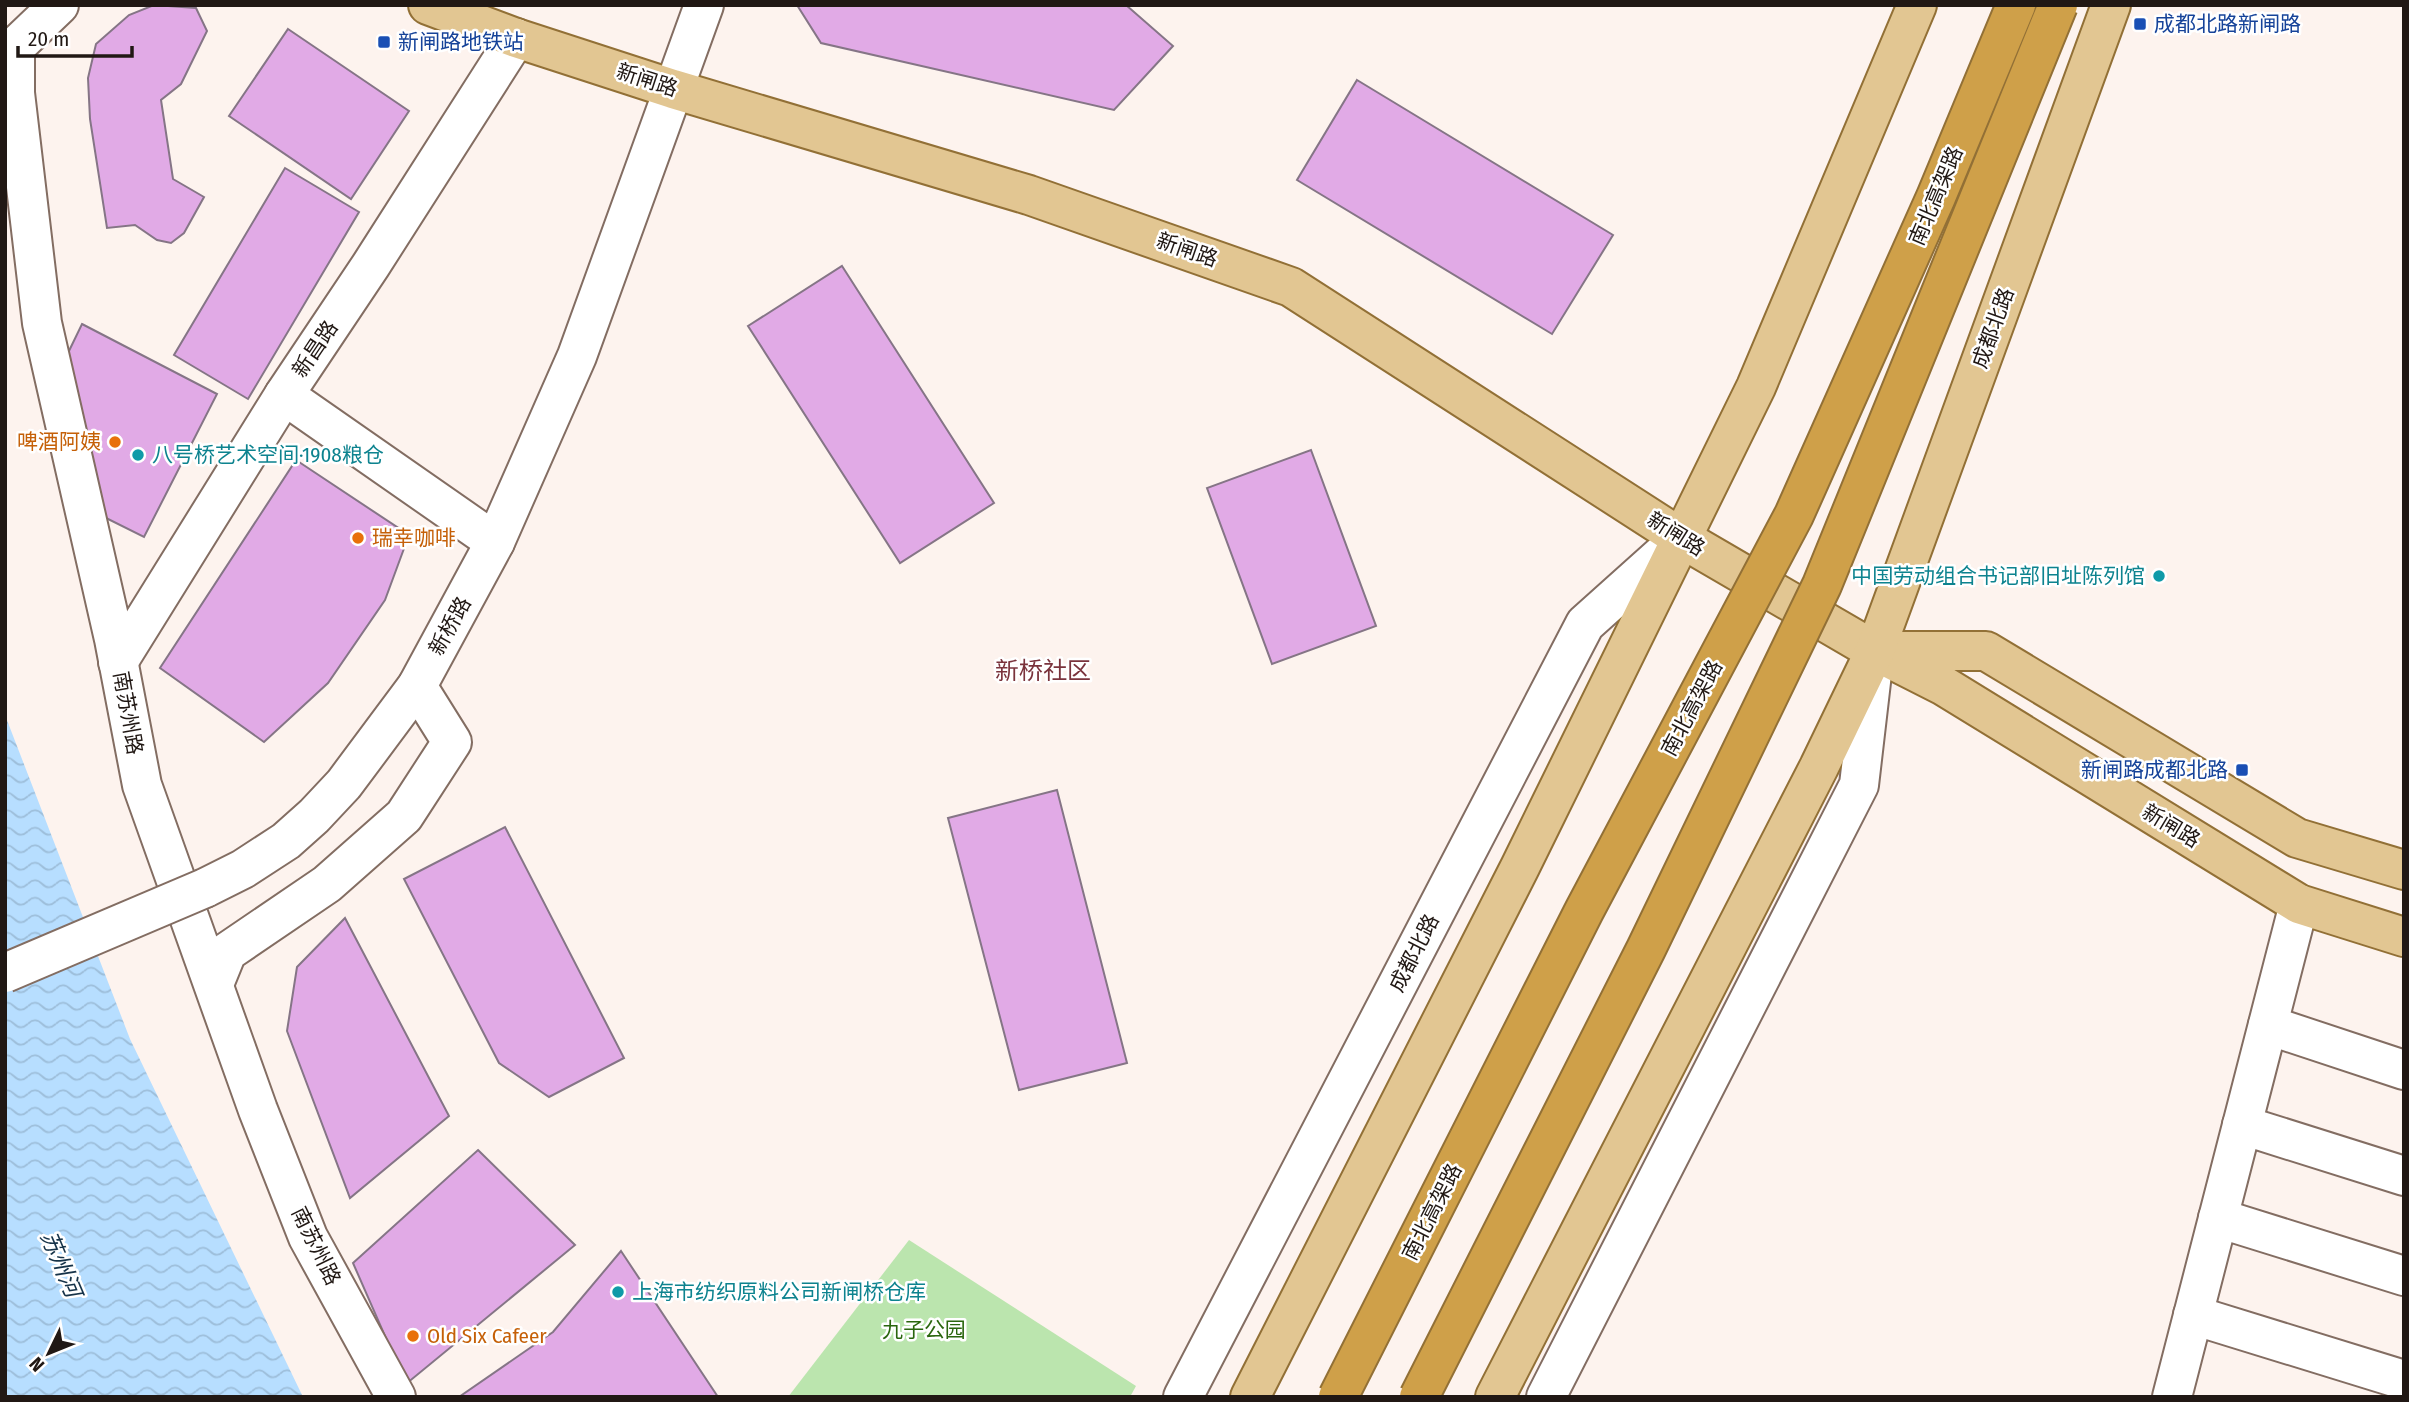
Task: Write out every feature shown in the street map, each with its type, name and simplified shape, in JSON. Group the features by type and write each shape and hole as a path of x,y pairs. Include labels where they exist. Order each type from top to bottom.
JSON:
{"highway":[{"name":"南北高架路","path":"1338,1397 1584,911 1794,515 1936,197 2016,5"},
{"name":"南北高架路","path":"1419,1397 1646,949 1822,585 2058,5"}],"main road":[{"name":"新闸路","path":"428,5 516,38 673,89 1029,195 1292,287 1681,538 1875,651 1944,686 2299,904 2404,937"},
{"name":"成都北路","path":"1250,1397 1520,867 1756,387 1917,5"},
{"name":"成都北路","path":"1495,1397 1819,767 1875,651 2110,5"},
{"path":"1875,651 1986,651 2297,838 2404,870"}],"street":[{"name":"南苏州路","path":"59,5 15,47 15,93 42,323 118,662 142,785 258,1110 308,1237 396,1397"},
{"path":"673,89 704,5"},
{"name":"新昌路","path":"118,662 284,395 371,265 516,38"},
{"name":"新桥路","path":"5,973 205,888 243,869 286,841 314,816 368,754 417,686 495,542 577,356 673,89"},
{"path":"284,395 495,542"},
{"name":"成都北路","path":"1183,1397 1585,624 1681,538"},
{"name":"成都北路","path":"1546,1397 1859,785 1875,651"},
{"path":"214,984 227,951 327,884 404,816 452,742 417,686"},
{"path":"2172,1397 2299,904"},
{"path":"2268,1025 2404,1070"},
{"path":"2242,1125 2404,1176"},
{"path":"2218,1218 2404,1276"},
{"path":"2193,1315 2404,1380"}],"green space":[{"name":"九子公园","path":"909,1240 1136,1386 1130,1397 788,1397"}],"water":[{"name":"苏州河","path":"5,715 130,1039 303,1397 5,1397"}],"building":[{"path":"154,5 196,8 207,31 181,84 161,100 173,179 204,197 184,233 171,243 157,240 135,225 107,228 90,119 88,78 96,44 129,15"},
{"path":"797,5 1126,5 1173,46 1114,110 821,43"},
{"path":"288,29 409,111 351,199 229,116"},
{"path":"1357,80 1613,235 1552,334 1297,180"},
{"path":"285,168 359,212 248,399 174,355"},
{"path":"842,266 994,503 900,563 748,326"},
{"name":"八号桥艺术空间·1908粮仓","path":"82,324 217,394 144,537 102,516 68,353"},
{"path":"1311,450 1376,626 1272,664 1207,488"},
{"path":"296,460 409,535 385,600 328,683 264,742 160,668"},
{"path":"1057,790 1127,1063 1019,1090 948,818"},
{"path":"505,827 624,1058 549,1097 499,1063 404,879"},
{"path":"345,918 449,1116 350,1198 287,1031 297,967"},
{"path":"478,1150 575,1245 406,1384 353,1263"},
{"name":"上海市纺织原料公司新闸桥仓库","path":"621,1251 718,1397 459,1397 553,1332"}],"place":[{"name":"成都北路新闸路","path":"2140,24"},
{"name":"新闸路地铁站","path":"384,42"},
{"name":"啤酒阿姨","path":"115,442"},
{"name":"八号桥艺术空间·1908粮仓","path":"138,455"},
{"name":"瑞幸咖啡","path":"358,538"},
{"name":"中国劳动组合书记部旧址陈列馆","path":"2159,576"},
{"name":"新闸路成都北路","path":"2242,770"},
{"name":"上海市纺织原料公司新闸桥仓库","path":"618,1292"},
{"name":"Old Six Cafeer","path":"413,1336"}],"district":[{"name":"新桥社区","path":"1043,671"}]}
